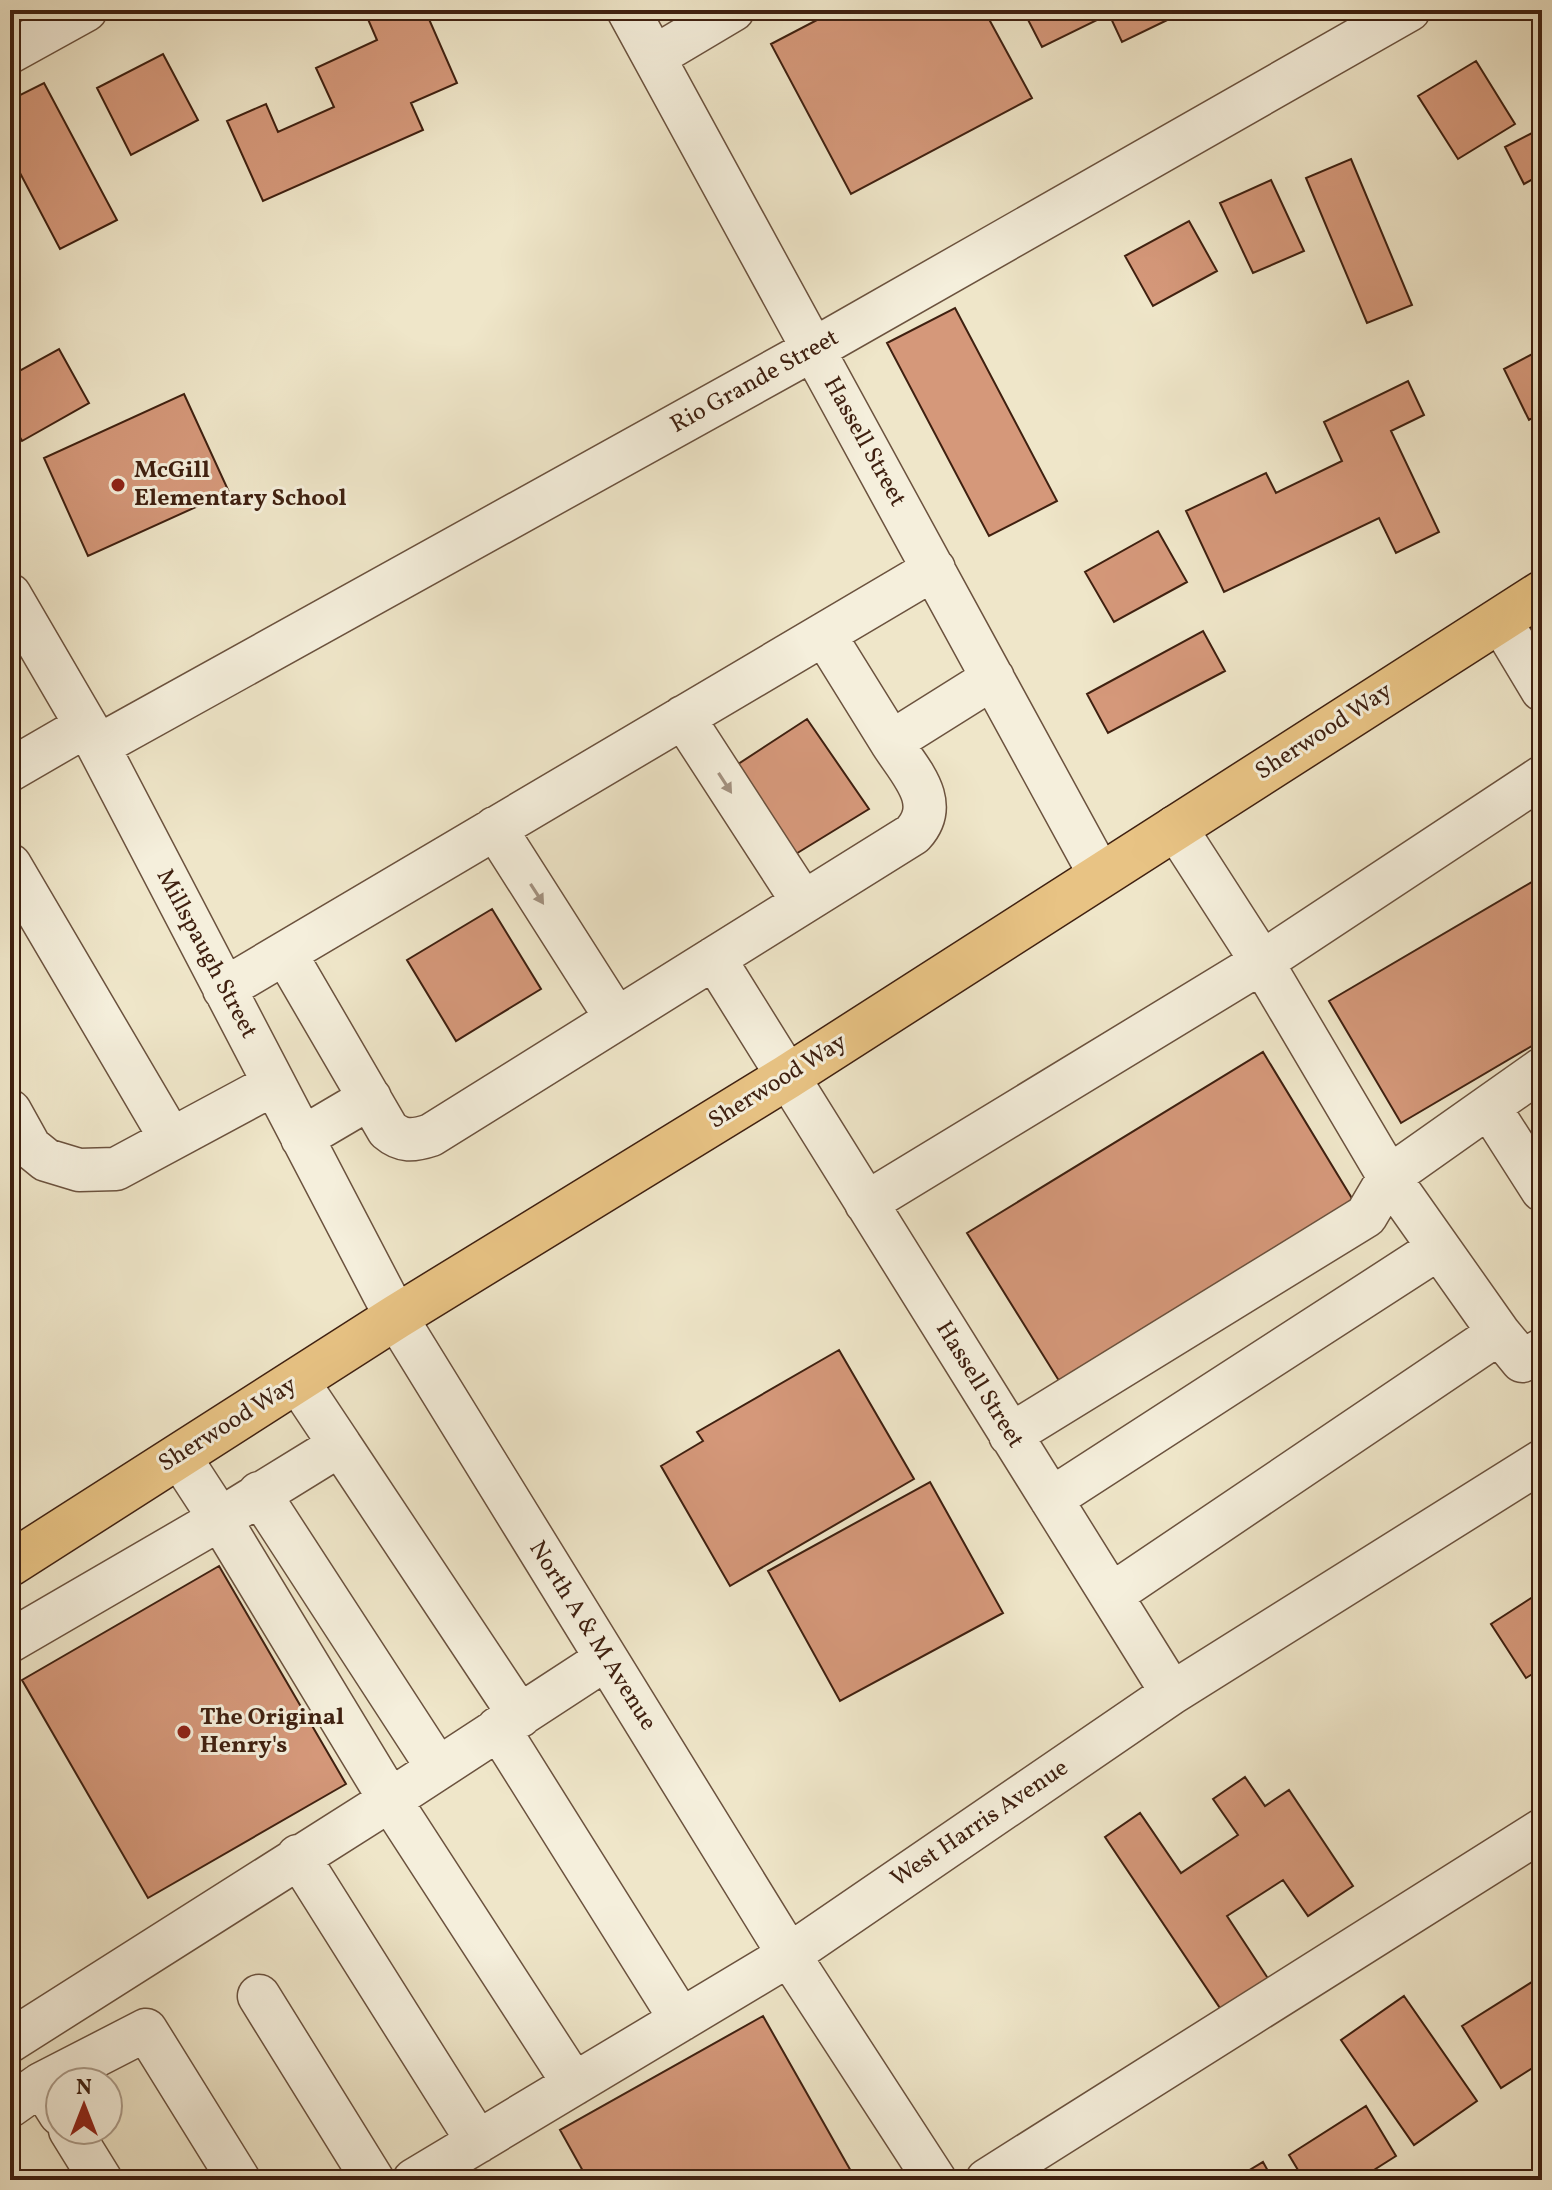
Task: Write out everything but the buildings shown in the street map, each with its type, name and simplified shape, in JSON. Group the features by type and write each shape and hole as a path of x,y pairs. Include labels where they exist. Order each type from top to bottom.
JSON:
{"main road":[{"name":"Sherwood Way","path":"10,1564 396,1317 787,1077 1542,593"}],"street":[{"path":"10,52 86,10"},
{"name":"Hassell Street","path":"628,10 1100,875"},
{"path":"654,57 733,10"},
{"name":"Rio Grande Street","path":"10,770 92,736 814,349 1409,10"},
{"path":"224,989 934,569"},
{"name":"Millspaugh Street","path":"10,595 92,736 396,1317"},
{"path":"1500,620 1542,690"},
{"path":"285,953 388,1130 399,1139 431,1135 913,834 921,825 926,800 824,634"},
{"path":"891,742 993,678"},
{"path":"683,717 803,902"},
{"path":"866,1203 1262,962 1542,777"},
{"path":"1111,1595 1526,1358 1439,1248 1389,1177 1262,962 1175,827"},
{"path":"495,828 616,1018"},
{"path":"10,865 171,1139"},
{"name":"Hassell Street","path":"714,958 1172,1693"},
{"path":"1010,1435 1366,1216 1389,1177 1542,1069"},
{"path":"10,1111 30,1147 46,1160 79,1170 116,1169 274,1084"},
{"path":"302,1138 370,1098"},
{"path":"1489,1107 1542,1190"},
{"path":"1051,1499 1439,1248"},
{"name":"North A & M Avenue","path":"396,1317 789,1955 935,2180"},
{"path":"298,1382 340,1445 509,1722 681,2020"},
{"path":"10,1641 340,1445"},
{"path":"179,1456 390,1800 574,2084"},
{"name":"West Harris Avenue","path":"435,2175 478,2142 789,1955 1172,1693 1542,1461"},
{"path":"259,1493 437,1767"},
{"path":"10,2041 606,1659"},
{"path":"987,2180 1542,1830"},
{"path":"298,1856 478,2142"},
{"path":"259,1996 373,2180"},
{"path":"37,2101 146,2030 239,2180"},
{"path":"80,2146 101,2180"}],"place":[{"name":"McGill Elementary School","path":"118,485"},
{"name":"The Original Henry's","path":"184,1732"}]}
